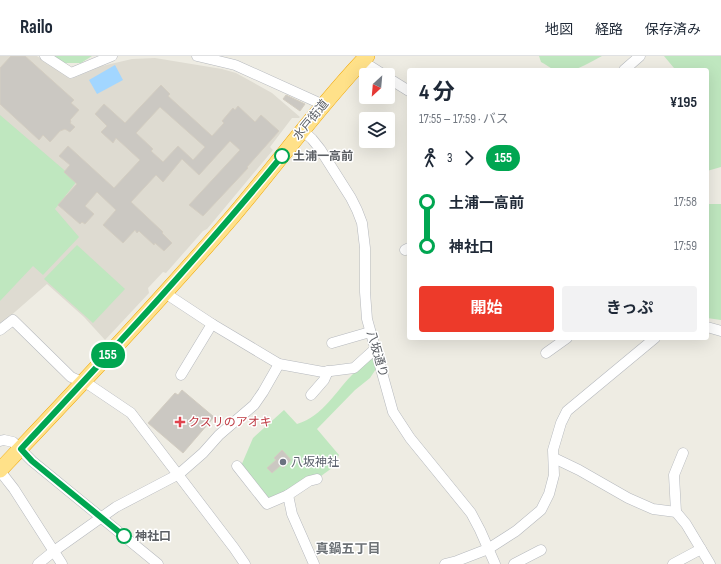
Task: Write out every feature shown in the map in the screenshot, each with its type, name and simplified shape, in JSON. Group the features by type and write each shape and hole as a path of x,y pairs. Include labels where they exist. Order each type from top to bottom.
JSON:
{"highway":[{"name":"水戸街道","path":"0,471 165,293 234,214 344,80 364,59"}],"street":[{"path":"45,56 71,74 112,56"},
{"path":"197,56 235,64 318,102 322,106"},
{"path":"626,68 640,56"},
{"path":"364,59 375,68"},
{"path":"395,82 407,90"},
{"name":"八坂通り","path":"302,130 312,139 324,155 351,198 362,223 366,257 364,292 370,332 393,412 410,438 471,513 480,530 494,564"},
{"path":"165,293 212,324 279,364 304,370 328,371 354,368 375,349"},
{"path":"0,330 13,320 71,377 92,386 132,413 234,548 244,564"},
{"path":"181,375 212,324"},
{"path":"709,328 721,331"},
{"path":"332,343 370,332"},
{"path":"546,353 564,340"},
{"path":"445,564 488,549 516,531 541,510 549,494 554,475 553,450 561,423 567,411 653,340"},
{"path":"38,564 116,507 179,474 203,453 219,435 254,405 279,364"},
{"path":"311,395 324,380 328,371"},
{"path":"0,441 4,440 13,442 32,461 158,564"},
{"path":"684,453 674,475 676,512 686,524 710,564"},
{"path":"554,458 579,470 628,498 653,509 676,512"},
{"path":"237,466 266,504 288,495 309,482 317,479"},
{"path":"0,471 14,489 62,564"},
{"path":"288,495 292,514 314,564"},
{"path":"672,564 702,549"},
{"path":"514,564 541,550"}],"shaded area":[{"path":"0,56 37,56 71,79 102,66 132,59 155,58 222,69 236,73 272,93 300,117 292,118 270,147 273,150 207,229 203,231 166,273 163,272 148,288 149,293 105,340 84,317 47,284 0,325"}],"green space":[{"path":"52,56 92,56 81,63 63,63"},
{"path":"539,56 602,56 580,68 551,68 541,62"},
{"path":"664,56 721,56 721,167 709,170 709,68 674,68"},
{"path":"0,115 77,181 55,209 79,237 43,275 33,266 0,301"},
{"path":"709,204 721,204 721,320 709,318"},
{"path":"77,245 125,289 93,323 44,279"},
{"path":"372,358 376,369 370,378 355,390 317,429 339,455 332,468 321,476 306,480 268,500 241,466 253,438 284,410 297,424 315,415 329,402 355,372"}],"water":[{"path":"115,65 123,80 97,94 89,80"}],"building":[{"path":"11,56 25,56 74,100 71,103 79,110 70,120 70,123 75,127 70,132 65,129 60,131 50,142 43,135 39,140 0,104 0,68"},
{"path":"161,85 170,94 168,96 212,136 224,123 222,121 233,108 235,110 238,106 255,122 261,115 279,131 247,167 248,168 203,216 189,205 240,150 230,141 199,175 182,159 163,182 156,175 131,202 163,232 162,233 172,243 164,251 155,243 154,245 139,231 137,233 135,230 123,243 103,225 116,210 97,192 85,206 94,214 85,224 82,222 80,224 58,205 77,184 64,172 70,165 59,156 68,146 114,188 140,160 116,138 113,143 101,132 107,126 95,114 104,104 125,123","holes":["160,107 205,147 193,160 178,146 163,162 151,151 153,149 136,133"]},
{"path":"286,95 305,104 300,111 283,99"},
{"path":"182,390 214,417 183,453 148,423 175,393 178,395"},
{"name":"八坂神社","path":"282,450 291,460 283,468 281,465 272,473 267,468 276,460 274,458"}],"bus line":[{"name":"155","path":"124,536 32,461 21,449 159,300 282,156"}],"place":[{"name":"土浦一高前","path":"282,156"},
{"name":"クスリのアオキ","path":"180,422"},
{"name":"八坂神社","path":"283,462"},
{"name":"神社口","path":"124,536"}],"district":[{"name":"真鍋五丁目","path":"348,549"}]}
